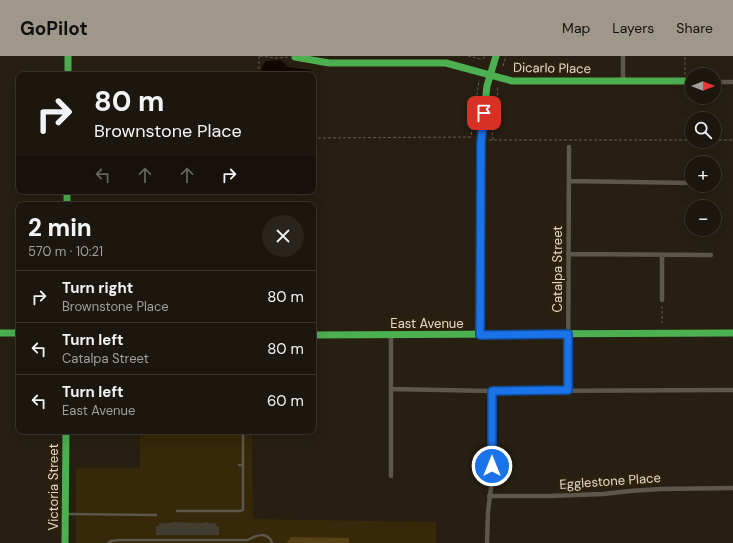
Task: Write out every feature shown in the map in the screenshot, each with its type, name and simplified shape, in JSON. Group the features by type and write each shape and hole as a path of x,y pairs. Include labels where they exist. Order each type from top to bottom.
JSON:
{"street":[{"path":"68,56 68,72"},
{"path":"480,335 481,142 485,98 496,56"},
{"path":"623,56 623,81"},
{"name":"Dicarlo Place","path":"295,57 329,63 417,59 464,67 512,81 685,81"},
{"path":"721,82 733,82"},
{"name":"Catalpa Street","path":"568,390 569,147"},
{"path":"569,181 685,182"},
{"path":"568,254 710,255"},
{"path":"662,255 662,300"},
{"name":"East Avenue","path":"316,335 391,336 644,332 733,333"},
{"path":"0,333 16,333"},
{"path":"391,336 391,476"},
{"path":"391,389 492,391 733,390"},
{"path":"487,543 489,496 492,480 492,391"},
{"name":"Victoria Street","path":"65,543 66,434"},
{"name":"Egglestone Place","path":"489,496 550,496 603,494 630,490 733,488"}],"lane":[{"path":"177,511 243,510 243,434"},
{"path":"65,514 156,515"},
{"path":"108,543 119,540 248,540 256,535 264,535 271,539 272,543"}],"path":[{"path":"259,72 260,56 276,58 295,57"},
{"path":"468,56 480,59 485,56"},
{"path":"503,66 506,56"},
{"path":"685,56 686,68"},
{"path":"316,138 471,137 479,80"},
{"path":"493,140 492,130 498,91 497,86"},
{"path":"489,140 685,140"},
{"path":"721,140 733,140"},
{"path":"662,300 662,323"},
{"path":"57,524 58,488"}],"shaded area":[{"path":"281,60 288,67 311,70 311,72 261,72 262,66 266,61"},
{"path":"140,434 252,434 253,519 436,522 436,543 76,543 76,468 140,468"},
{"path":"291,537 349,538 349,543 287,543"}],"building":[{"path":"159,523 216,523 216,526 219,526 219,535 156,535 156,526 159,526"}],"traffic: fast":[{"path":"68,56 68,72"},
{"path":"481,335 481,139 487,86 496,56"},
{"path":"295,57 329,63 446,63 512,81 685,81"},
{"path":"67,194 67,202"},
{"path":"0,333 16,333"},
{"path":"316,335 733,333"},
{"path":"65,543 66,434"}],"route":[{"path":"484,113 481,142 480,335 568,334 568,390 492,391 492,466"}]}
